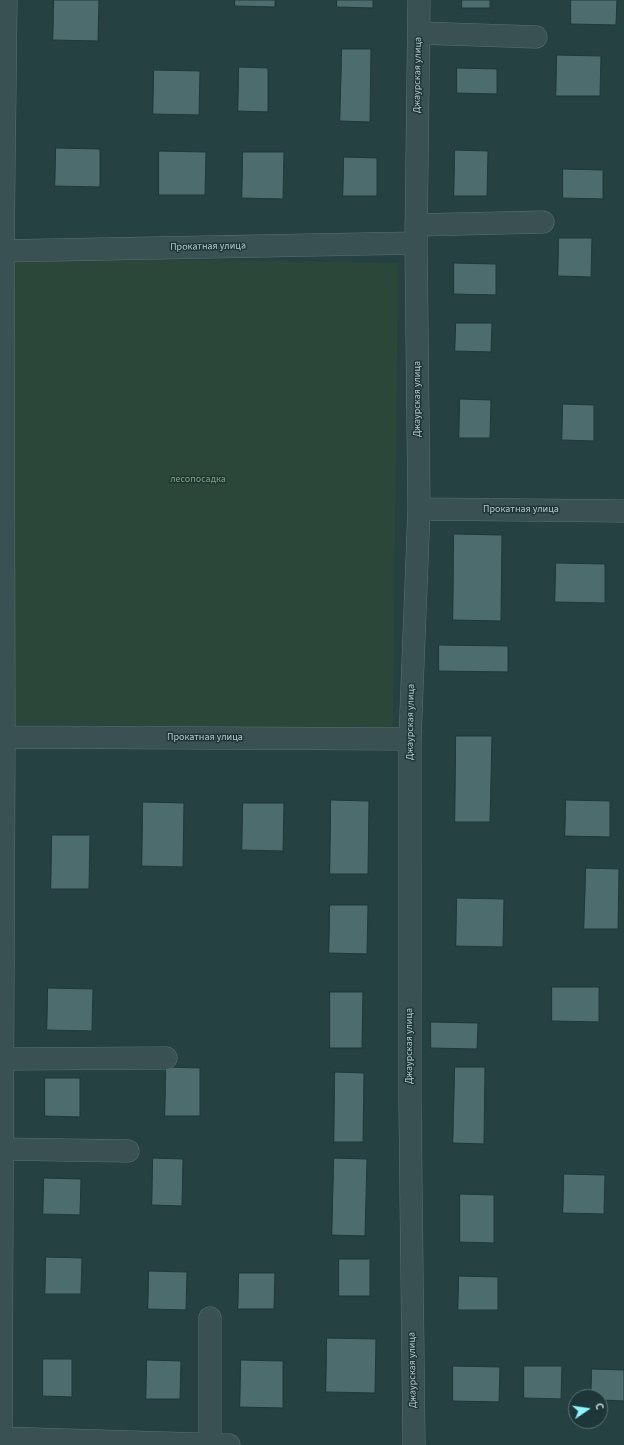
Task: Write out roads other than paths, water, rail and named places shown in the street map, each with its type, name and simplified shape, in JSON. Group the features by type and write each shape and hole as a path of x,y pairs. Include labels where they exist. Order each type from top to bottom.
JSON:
{"street":[{"path":"6,0 3,24 1,251 1,1440 219,1445 210,1318"},
{"name":"Джаурская улица","path":"414,1445 410,1104 410,739 418,509 416,234 419,0"},
{"path":"419,33 536,37"},
{"name":"Прокатная улица","path":"1,251 416,234 542,222"},
{"name":"Прокатная улица","path":"418,509 624,511"},
{"name":"Прокатная улица","path":"2,737 410,739"},
{"path":"2,1050 166,1058"},
{"path":"1,1149 128,1151"}],"park label":[{"name":"лесопосадка","path":"198,480"}]}
